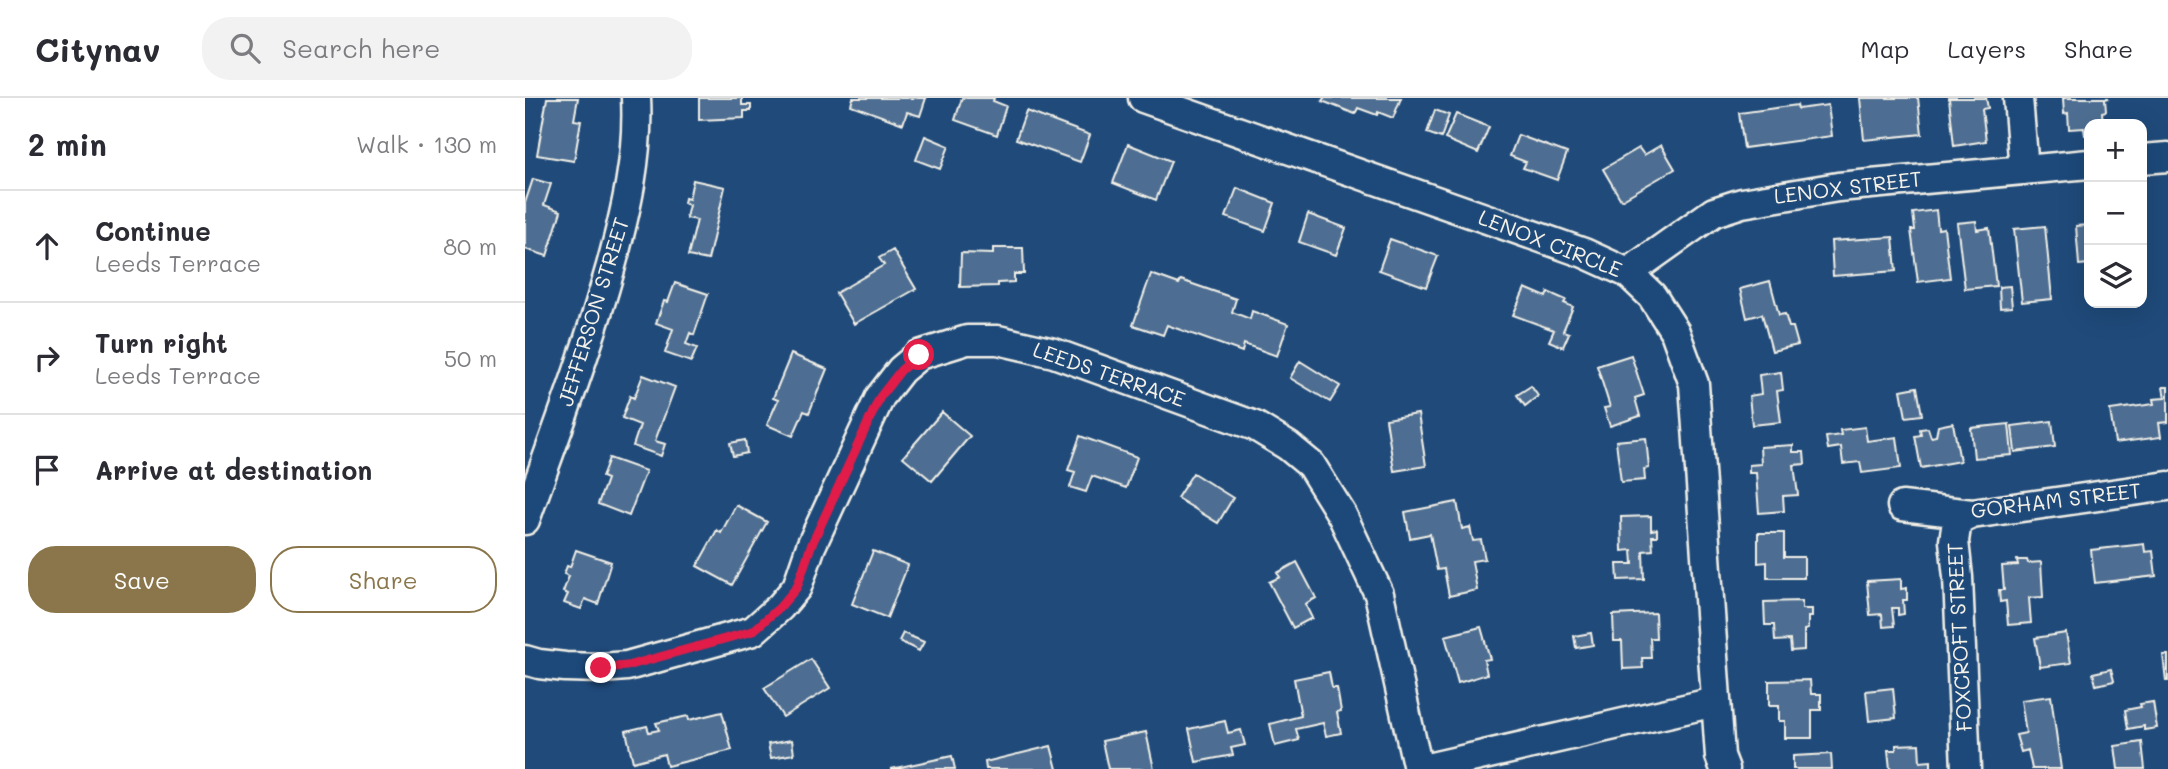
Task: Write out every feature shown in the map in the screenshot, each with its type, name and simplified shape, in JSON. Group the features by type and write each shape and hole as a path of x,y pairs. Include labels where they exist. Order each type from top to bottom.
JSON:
{"street":[{"name":"JEFFERSON STREET","path":"525,520 593,330 628,202 638,128 636,98"},
{"name":"LENOX CIRCLE","path":"1143,98 1584,253 1628,273 1652,296 1675,332 1694,384 1715,702 1720,756 1725,769"},
{"path":"2018,98 2024,170"},
{"path":"2147,159 2168,157"},
{"name":"LENOX STREET","path":"1628,273 1714,212 1742,203 1838,187 2084,164"},
{"name":"LEEDS TERRACE","path":"525,660 565,667 627,666 753,631 780,607 797,587 811,546 880,397 901,370 919,355 967,340 998,340 1054,353 1255,426 1311,465 1342,515 1379,594 1421,769"},
{"name":"GORHAM STREET","path":"1902,506 1972,514 2168,486"},
{"name":"FOXCROFT STREET","path":"1966,769 1958,577 1954,541 1957,521 1972,514"},
{"path":"1421,769 1715,702"}],"building":[{"path":"547,98 578,98 574,120 581,121 574,161 537,155"},
{"path":"699,98 742,98 742,105 751,105 751,111 744,111 744,118 699,120"},
{"path":"853,98 926,98 920,116 907,112 903,124 851,105"},
{"path":"962,98 994,98 993,101 1006,106 997,135 955,120"},
{"path":"1324,98 1401,98 1393,118 1358,108 1355,114 1322,101"},
{"path":"1860,98 1918,98 1922,134 1864,140"},
{"path":"1949,98 1986,98 1988,108 1982,109 1986,141 1954,146"},
{"path":"2063,98 2109,98 2105,99 2106,111 2102,112 2103,119 2084,119 2084,128 2069,129 2068,113 2064,114"},
{"path":"1797,105 1798,109 1828,105 1832,136 1744,148 1739,113"},
{"path":"1435,110 1449,115 1441,138 1427,133"},
{"path":"1026,111 1090,135 1080,162 1016,139"},
{"path":"1456,114 1489,127 1478,153 1445,139"},
{"path":"1518,135 1567,153 1557,180 1523,168 1526,162 1510,156"},
{"path":"925,136 949,146 940,169 916,160"},
{"path":"1128,144 1171,161 1156,200 1113,183"},
{"path":"1661,145 1675,169 1621,200 1603,169 1639,148 1644,155"},
{"path":"533,179 551,184 544,205 561,211 547,256 525,249 525,203"},
{"path":"693,180 725,187 708,260 688,256 697,220 686,218 689,205 684,203 685,198 689,199"},
{"path":"1237,188 1275,203 1265,231 1226,217"},
{"path":"1936,210 1938,229 1944,228 1950,278 1918,282 1911,230 1915,230 1913,213"},
{"path":"1308,214 1346,228 1336,255 1299,242"},
{"path":"1976,221 1977,230 1989,228 1996,286 1965,289 1957,223"},
{"path":"2084,225 2084,264 2079,265 2076,226"},
{"path":"2045,226 2052,299 2022,302 2014,229"},
{"path":"1893,237 1896,271 1833,276 1831,241"},
{"path":"1390,239 1438,256 1426,287 1379,270"},
{"path":"993,248 1023,248 1024,274 1014,274 1014,282 998,283 998,286 960,287 961,253 993,254"},
{"path":"893,250 916,289 854,324 836,293 884,265 879,258"},
{"path":"1151,274 1179,284 1181,280 1236,299 1232,312 1250,319 1252,311 1288,324 1277,356 1244,344 1242,352 1167,325 1163,335 1133,325"},
{"path":"1770,281 1779,315 1785,314 1789,327 1793,327 1798,345 1772,351 1762,314 1747,318 1740,289"},
{"path":"675,283 708,294 694,335 690,333 686,344 697,348 691,362 665,353 673,329 656,323 664,301 668,302"},
{"path":"2010,286 2012,307 2000,308 1999,287"},
{"path":"1525,288 1546,297 1548,292 1566,300 1564,303 1573,307 1563,331 1569,333 1563,347 1549,341 1554,330 1513,315"},
{"path":"791,354 827,369 809,413 804,411 793,436 767,425 778,400 773,398"},
{"path":"1631,355 1644,395 1635,398 1640,416 1610,426 1604,408 1610,407 1597,366"},
{"path":"1300,361 1340,386 1330,402 1290,378"},
{"path":"1781,372 1783,390 1777,391 1781,422 1752,425 1749,396 1761,394 1759,375"},
{"path":"643,375 675,387 655,441 665,444 661,456 633,446 640,425 622,418 630,396 634,398"},
{"path":"1531,386 1538,396 1525,406 1517,395"},
{"path":"1917,387 1922,415 1906,417 1901,390"},
{"path":"2163,387 2168,387 2168,422 2159,423 2161,437 2115,443 2110,410 2154,404 2153,399 2165,398"},
{"path":"942,412 970,436 932,481 903,457"},
{"path":"1418,414 1426,466 1394,471 1386,419"},
{"path":"2052,421 2055,447 2015,452 2012,426"},
{"path":"1953,423 1960,461 1921,468 1915,436 1921,435 1920,429 1928,428 1931,437 1936,436 1938,426"},
{"path":"2009,424 2012,455 1974,458 1971,428"},
{"path":"1865,427 1867,441 1897,437 1901,468 1862,473 1860,462 1843,464 1841,447 1828,449 1826,437 1841,435 1840,430"},
{"path":"1080,436 1137,457 1126,488 1092,476 1086,492 1070,487 1075,472 1068,470"},
{"path":"1646,438 1649,468 1644,469 1645,480 1621,482 1616,441"},
{"path":"745,440 747,453 733,456 730,443"},
{"path":"1793,445 1793,452 1804,452 1805,464 1794,465 1798,495 1783,496 1784,511 1759,513 1756,473 1749,473 1749,465 1761,464 1760,447"},
{"path":"609,458 646,471 629,516 598,504 607,479 602,477"},
{"path":"1193,473 1233,498 1218,523 1177,498"},
{"path":"1457,502 1462,529 1470,527 1473,541 1481,540 1485,559 1472,561 1477,590 1449,596 1444,569 1437,570 1430,534 1410,538 1405,512"},
{"path":"736,505 767,522 732,585 697,566 717,530 721,533"},
{"path":"1651,516 1651,530 1657,529 1657,536 1652,536 1653,550 1643,551 1644,579 1618,580 1617,564 1633,564 1632,550 1622,551 1621,517"},
{"path":"1758,533 1784,533 1784,557 1804,557 1804,578 1767,578 1767,562 1758,563"},
{"path":"2144,544 2145,552 2153,551 2156,576 2095,583 2091,550"},
{"path":"576,550 611,562 598,604 585,599 581,609 564,603 568,594 563,592 569,576 564,574 567,566 570,567"},
{"path":"873,551 908,565 887,618 852,604"},
{"path":"2017,560 2041,562 2043,597 2029,598 2031,623 2008,625 2006,601 2000,602 1999,590 2004,590 2002,566 2018,565"},
{"path":"1297,562 1316,598 1305,604 1312,618 1293,628 1269,582 1280,577 1277,573"},
{"path":"1901,579 1901,589 1907,588 1907,600 1903,600 1904,614 1898,615 1898,608 1892,608 1894,626 1883,627 1882,614 1870,615 1867,581"},
{"path":"1802,601 1802,609 1812,609 1812,617 1808,617 1808,629 1804,630 1804,650 1791,651 1790,640 1775,641 1774,625 1765,625 1764,602"},
{"path":"1655,613 1656,638 1650,638 1651,658 1642,658 1643,668 1623,669 1622,641 1614,641 1613,615"},
{"path":"1481,627 1490,659 1484,660 1487,674 1458,683 1445,636"},
{"path":"903,633 924,642 919,651 899,641"},
{"path":"1591,633 1593,645 1576,648 1574,636"},
{"path":"2066,633 2071,663 2040,667 2035,638"},
{"path":"2163,655 2168,655 2168,681 2166,681"},
{"path":"811,659 830,688 783,717 764,688"},
{"path":"2111,669 2114,681 2096,685 2093,673"},
{"path":"1329,672 1332,688 1337,688 1341,711 1337,712 1341,733 1326,736 1323,723 1296,729 1299,740 1275,746 1270,724 1301,716 1294,679"},
{"path":"1810,680 1811,694 1821,694 1821,710 1812,710 1812,738 1785,738 1785,721 1779,721 1779,706 1769,706 1769,681"},
{"path":"1893,688 1896,718 1869,721 1866,691"},
{"path":"2051,696 2061,769 2032,769 2028,750 2021,752 2016,735 2026,733 2021,700"},
{"path":"2153,702 2157,728 2144,730 2144,726 2128,729 2125,710"},
{"path":"722,712 732,750 667,766 664,754 633,762 626,731 647,726 649,732 659,730 656,723 688,716 689,720"},
{"path":"1225,721 1228,733 1241,730 1245,745 1231,748 1233,755 1196,762 1189,729"},
{"path":"1146,732 1154,769 1108,769 1102,741"},
{"path":"792,740 794,754 771,758 768,744"},
{"path":"2142,742 2145,769 2118,769 2115,746"},
{"path":"1919,744 1920,762 1931,761 1931,769 1890,769 1888,750 1896,750 1896,745"},
{"path":"1051,746 1057,769 986,769 985,762"},
{"path":"1831,754 1832,769 1793,769 1793,756"},
{"path":"952,756 955,769 891,769"}],"route":[{"path":"601,668 627,666 753,631 780,607 797,587 811,546 880,397 901,370 919,355"}]}
